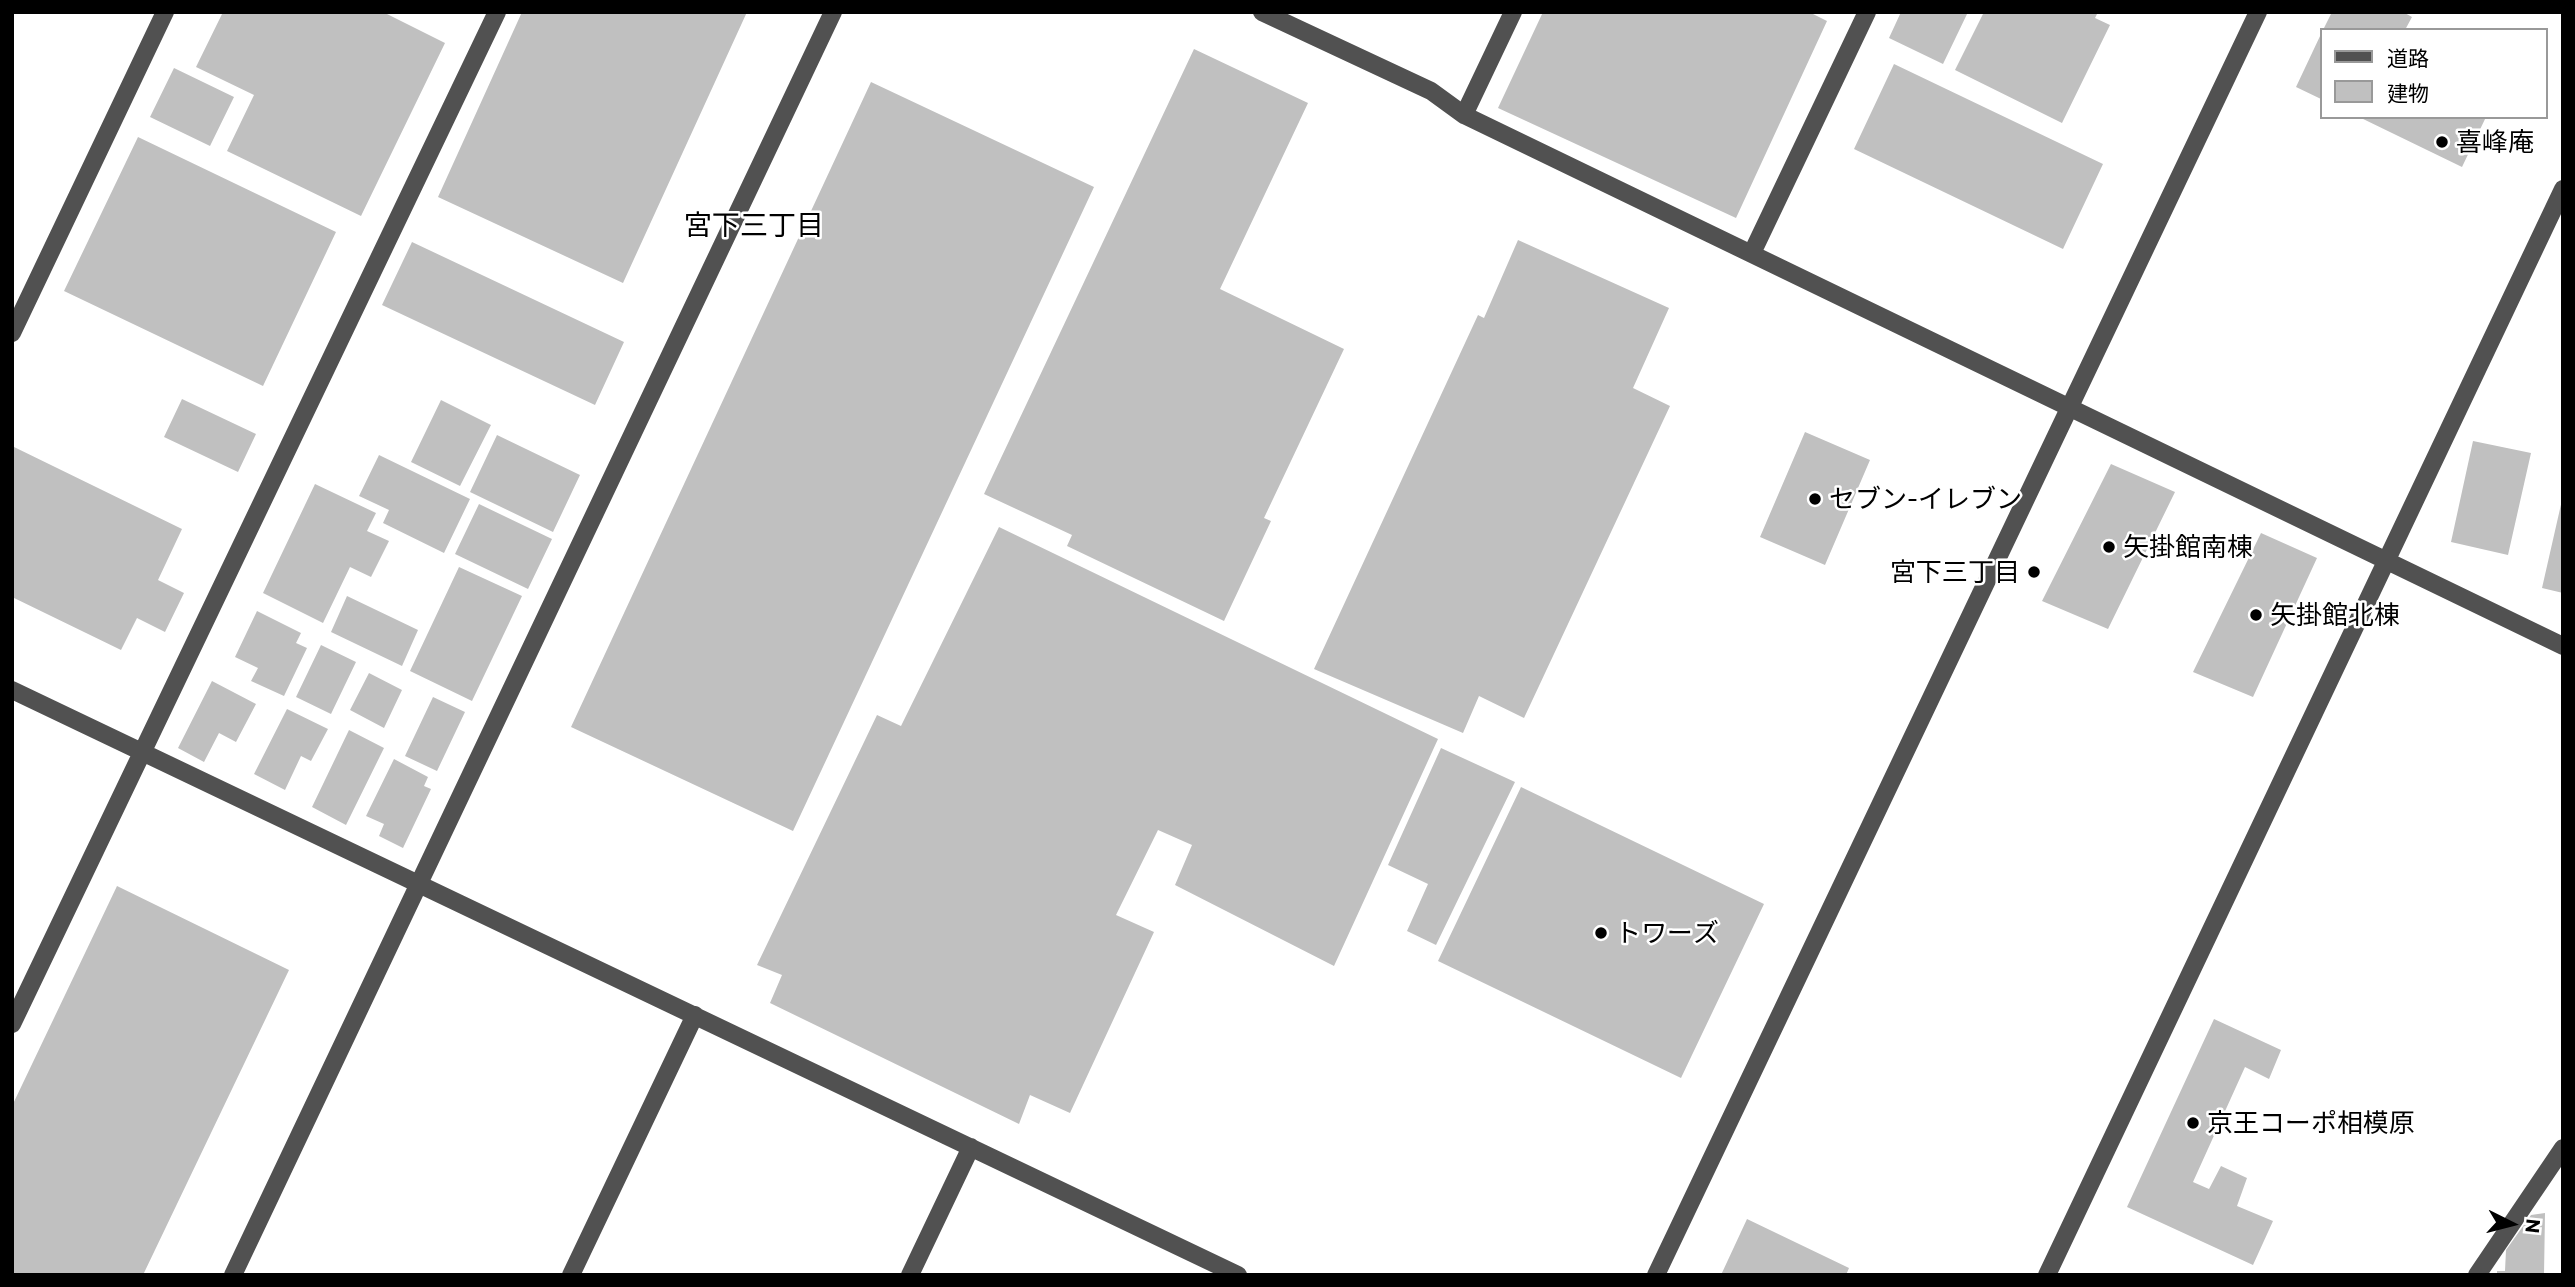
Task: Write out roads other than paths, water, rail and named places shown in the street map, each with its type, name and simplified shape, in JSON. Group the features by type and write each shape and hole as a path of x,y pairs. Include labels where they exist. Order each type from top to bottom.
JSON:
{"street":[{"path":"12,333 165,12"},
{"path":"12,1024 497,12"},
{"path":"233,1275 832,12"},
{"path":"1262,12 1431,91 1464,115 2563,646"},
{"path":"1464,115 1513,12"},
{"path":"1752,253 1867,12"},
{"path":"1656,1275 2258,12"},
{"path":"2047,1275 2563,189"},
{"path":"12,690 1238,1275"},
{"path":"571,1275 695,1015"},
{"path":"910,1275 971,1147"},
{"path":"2477,1275 2563,1149"}],"place":[{"name":"喜峰庵","path":"2442,142"},
{"name":"セブン-イレブン","path":"1815,499"},
{"name":"矢掛館南棟","path":"2109,547"},
{"name":"宮下三丁目","path":"2034,572"},
{"name":"矢掛館北棟","path":"2256,615"},
{"name":"トワーズ","path":"1601,933"},
{"name":"京王コーポ相模原","path":"2193,1123"}],"district":[{"name":"宮下三丁目","path":"754,226"}]}
